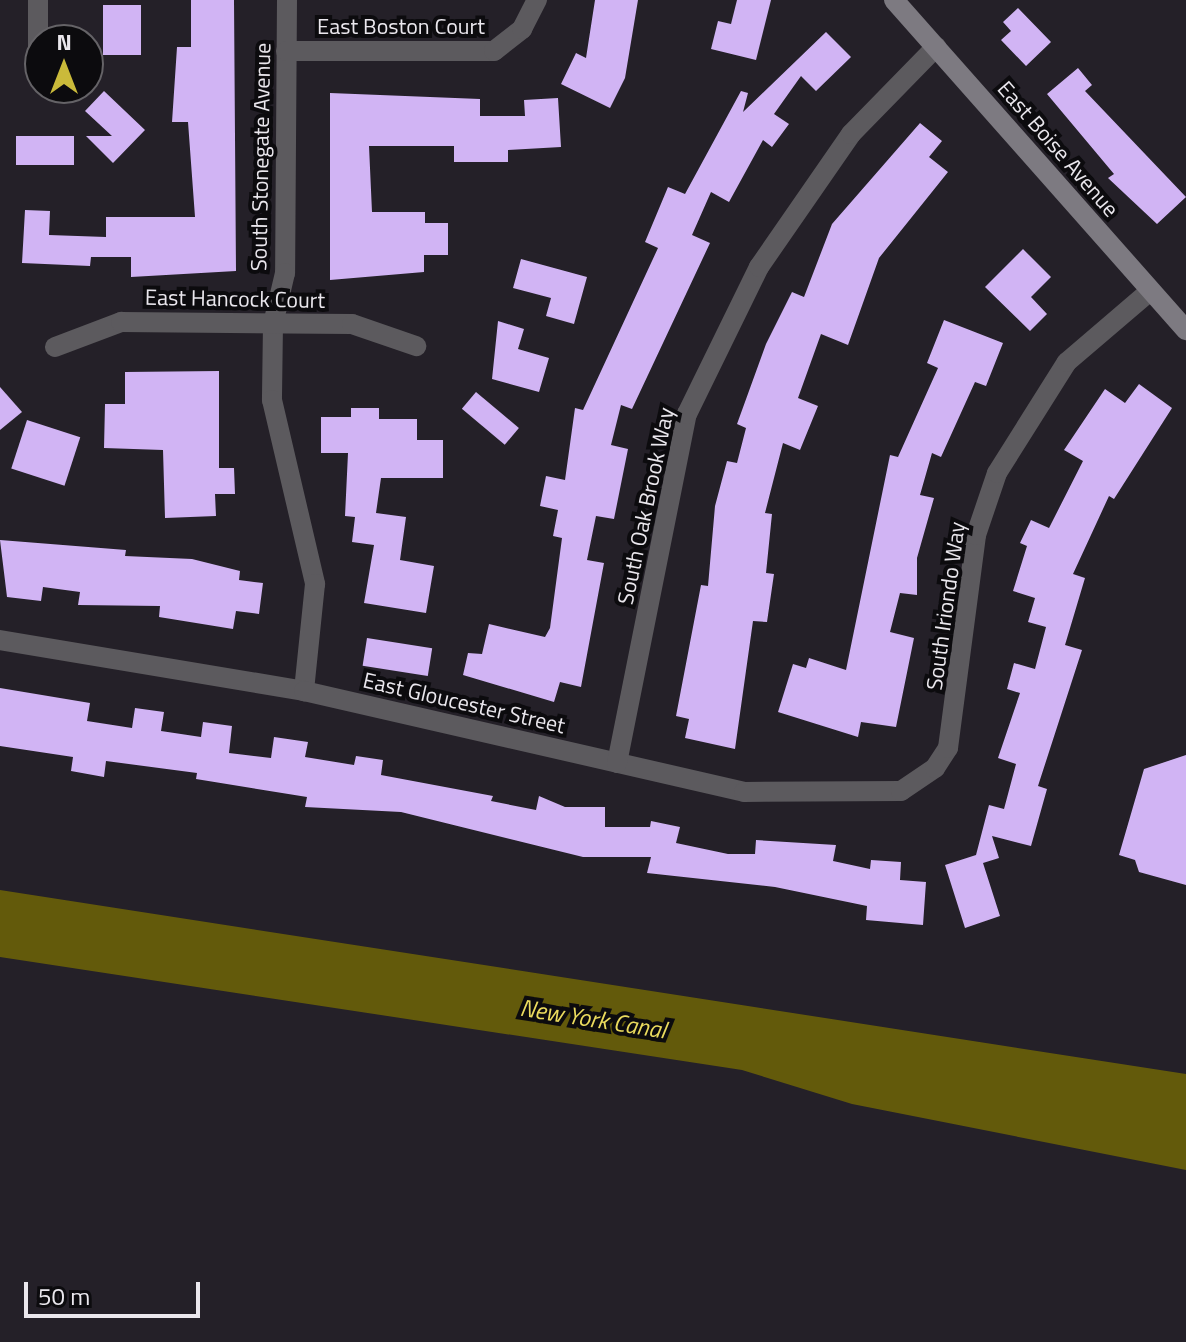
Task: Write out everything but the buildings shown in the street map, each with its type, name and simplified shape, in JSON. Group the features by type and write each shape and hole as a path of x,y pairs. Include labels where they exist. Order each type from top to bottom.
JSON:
{"street":[{"path":"38,0 38,24"},
{"name":"South Stonegate Avenue","path":"287,0 285,273 273,324 272,400 315,584 304,691"},
{"name":"East Boston Court","path":"286,51 494,51 522,29 537,0"},
{"name":"East Boise Avenue","path":"894,0 1186,330"},
{"name":"South Oak Brook Way","path":"617,763 687,414 759,267 851,134 936,47"},
{"name":"South Iriondo Way","path":"916,785 948,748 976,535 997,473 1067,362 1150,291"},
{"name":"East Hancock Court","path":"55,347 121,322 352,324 416,346"},
{"name":"East Gloucester Street","path":"0,640 304,691 617,763 781,796 883,795 916,785"}],"water":[{"name":"New York Canal","path":"0,890 1186,1074 1186,1170 852,1104 742,1070 0,957"}]}
